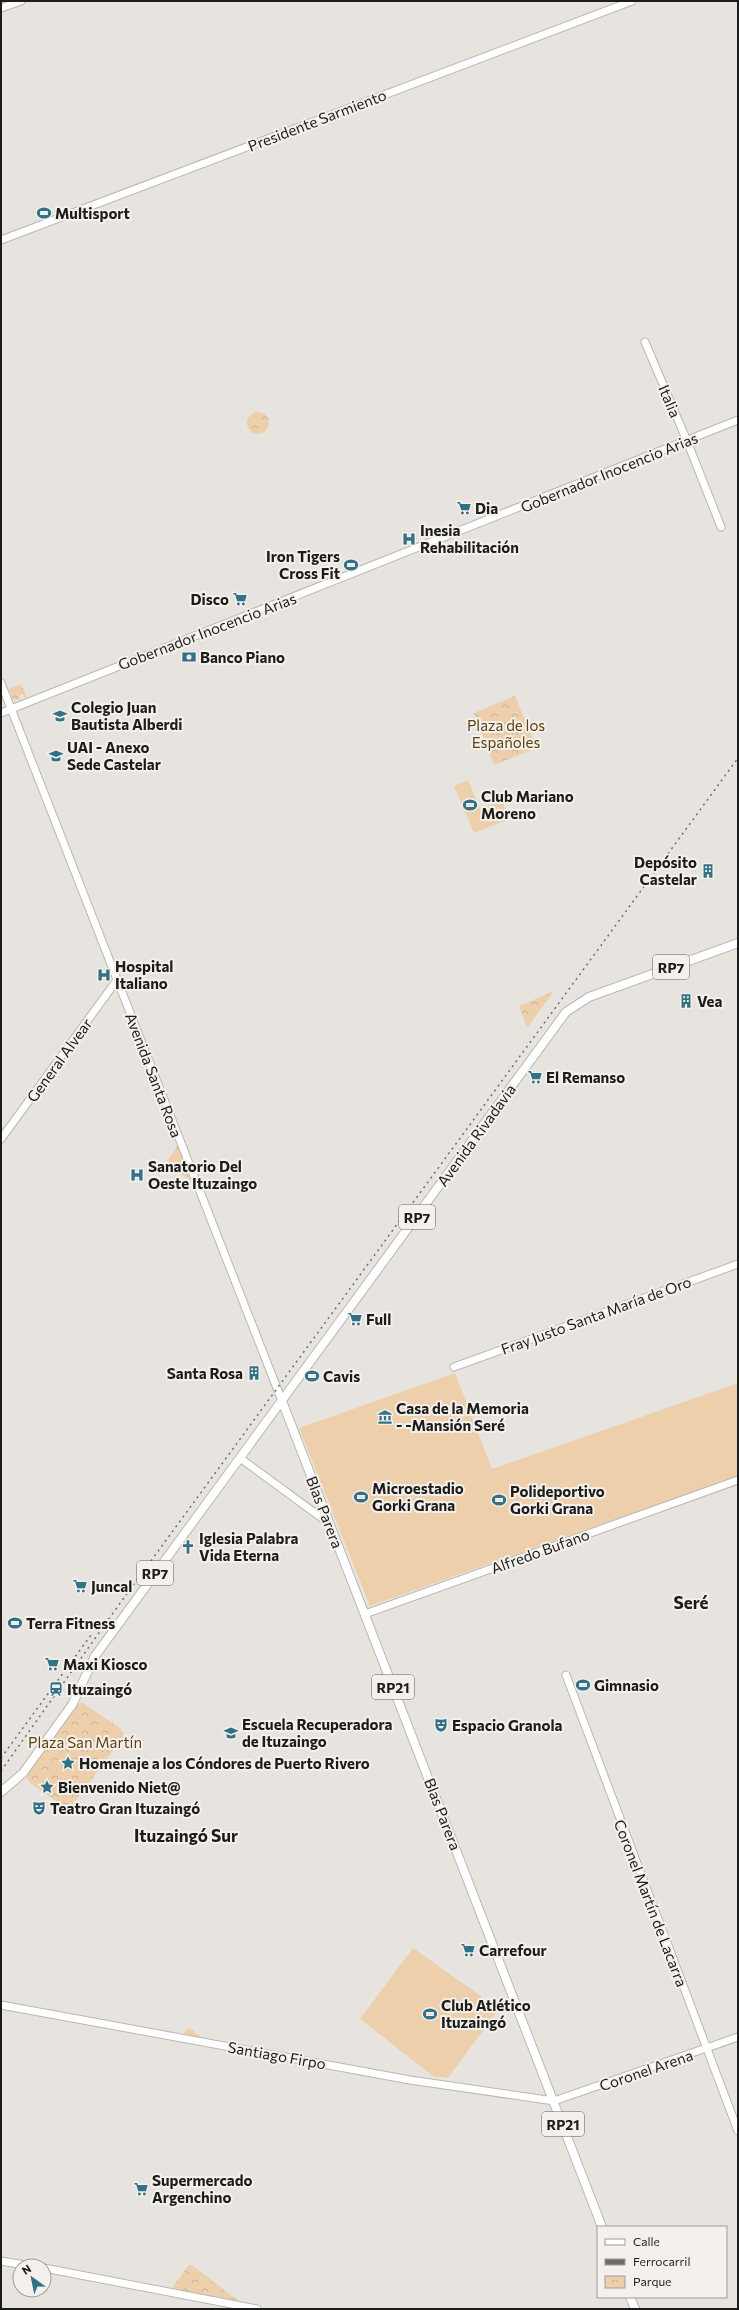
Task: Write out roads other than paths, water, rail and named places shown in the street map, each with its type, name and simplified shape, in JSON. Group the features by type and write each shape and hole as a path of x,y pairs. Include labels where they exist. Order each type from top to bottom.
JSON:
{"main road":[{"name":"Avenida Rivadavia","path":"282,1400 572,1006 589,997 738,943"},
{"name":"RP7","path":"1,1792 23,1774 69,1710 95,1656 282,1400"},
{"name":"Blas Parera","path":"282,1400 602,2226"},
{"path":"630,2298 635,2309"}],"street":[{"path":"1,8 20,1"},
{"name":"Presidente Sarmiento","path":"1,240 632,1"},
{"name":"Italia","path":"645,342 687,441 720,527"},
{"name":"Gobernador Inocencio Arias","path":"1,713 738,420"},
{"name":"Avenida Santa Rosa","path":"1,683 282,1400"},
{"name":"General Alvear","path":"1,1139 117,980"},
{"name":"Fray Justo Santa María de Oro","path":"454,1367 738,1264"},
{"path":"240,1458 330,1524"},
{"name":"Alfredo Bufano","path":"365,1614 738,1480"},
{"name":"Coronel Martín de Lacarra","path":"566,1675 738,2130"},
{"name":"Santiago Firpo","path":"1,2005 410,2080 554,2101"},
{"name":"Coronel Arena","path":"554,2101 738,2037"},
{"path":"1,2261 12,2263"},
{"path":"52,2270 257,2309"}],"railway":[{"path":"1,1771 118,1606 738,758"},
{"path":"1,1758 91,1635"}],"place":[{"name":"Multisport","path":"44,213"},
{"name":"Dia","path":"464,508"},
{"name":"Inesia Rehabilitación","path":"409,539"},
{"name":"Iron Tigers Cross Fit","path":"351,565"},
{"name":"Disco","path":"240,599"},
{"name":"Banco Piano","path":"189,657"},
{"name":"Colegio Juan Bautista Alberdi","path":"60,716"},
{"name":"UAI - Anexo Sede Castelar","path":"56,756"},
{"name":"Club Mariano Moreno","path":"470,805"},
{"name":"Depósito Castelar","path":"708,871"},
{"name":"Hospital Italiano","path":"104,975"},
{"name":"Vea","path":"686,1001"},
{"name":"El Remanso","path":"535,1077"},
{"name":"Sanatorio Del Oeste Ituzaingo","path":"137,1175"},
{"name":"Full","path":"355,1319"},
{"name":"Santa Rosa","path":"254,1373"},
{"name":"Cavis","path":"312,1376"},
{"name":"Casa de la Memoria - -Mansión Seré","path":"385,1417"},
{"name":"Microestadio Gorki Grana","path":"361,1497"},
{"name":"Polideportivo Gorki Grana","path":"499,1500"},
{"name":"Iglesia Palabra Vida Eterna","path":"188,1547"},
{"name":"Juncal","path":"80,1586"},
{"name":"Terra Fitness","path":"15,1623"},
{"name":"Maxi Kiosco","path":"52,1664"},
{"name":"Gimnasio","path":"583,1685"},
{"name":"Ituzaingó","path":"56,1689"},
{"name":"Espacio Granola","path":"441,1725"},
{"name":"Escuela Recuperadora de Ituzaingo","path":"231,1733"},
{"name":"Homenaje a los Cóndores de Puerto Rivero","path":"68,1763"},
{"name":"Bienvenido Niet@","path":"47,1787"},
{"name":"Teatro Gran Ituzaingó","path":"39,1808"},
{"name":"Carrefour","path":"468,1950"},
{"name":"Club Atlético Ituzaingó","path":"430,2014"},
{"name":"Supermercado Argenchino","path":"141,2189"}],"district":[{"name":"Seré","path":"691,1602"},
{"name":"Ituzaingó Sur","path":"186,1835"}],"park label":[{"name":"Plaza de los Españoles","path":"506,734"},
{"name":"Plaza San Martín","path":"85,1742"}]}
